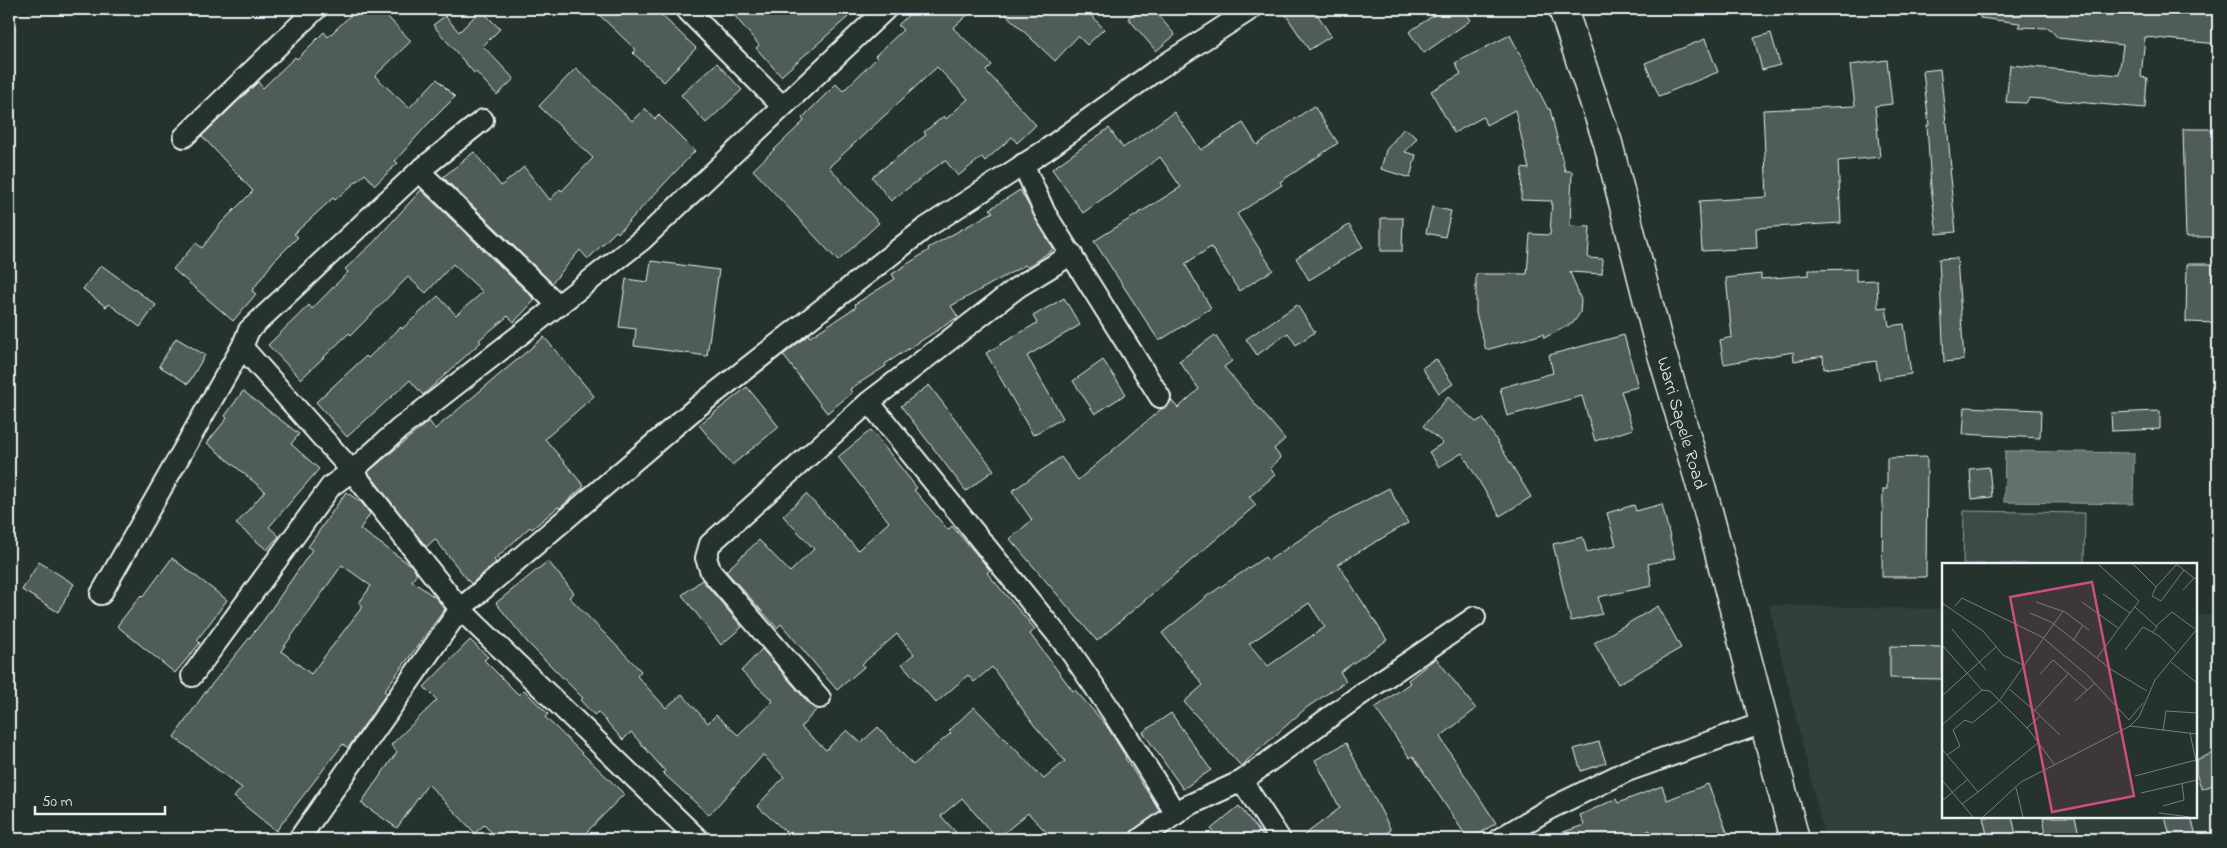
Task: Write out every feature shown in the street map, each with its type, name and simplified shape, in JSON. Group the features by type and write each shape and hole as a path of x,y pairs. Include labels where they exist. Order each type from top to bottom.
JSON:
{"highway":[{"name":"Warri Sapele Road","path":"1564,9 1608,144 1657,338 1707,507 1795,839"}],"street":[{"path":"184,137 316,9"},
{"path":"686,9 782,106"},
{"path":"192,676 331,486 352,471 399,429 642,240 886,9"},
{"path":"299,839 460,609 696,408 924,229 1046,150 1155,72 1251,9"},
{"path":"101,594 242,346 248,330 419,171 483,120"},
{"path":"1024,164 1045,213 1160,397"},
{"path":"419,171 559,306"},
{"path":"820,698 711,572 706,558 710,544 869,402 1018,288 1072,254"},
{"path":"242,346 352,471 460,609 698,839"},
{"path":"869,402 1068,648 1114,715 1176,814"},
{"path":"1140,839 1187,806 1242,780 1360,695 1475,617"},
{"path":"1502,839 1549,809 1627,771 1763,723"},
{"path":"1242,780 1280,839"}],"shaded area":[{"path":"2218,133 2218,391 2209,391 2212,264"},
{"path":"2005,451 2134,453 2133,504 2004,502"},
{"path":"1964,511 2085,513 2084,563 1963,563"},
{"path":"1769,605 1942,609 1942,818 2197,818 2197,615 2218,615 2218,839 1825,839"}],"building":[{"path":"357,9 380,9 411,41 375,76 409,108 437,79 455,97 395,161 398,163 375,185 365,174 335,200 333,198 294,234 298,237 273,262 252,291 256,294 233,321 173,269 196,243 202,248 221,223 253,191 202,136 258,82 263,88 295,57 297,59 324,32 328,37"},
{"path":"593,9 655,9 696,48 664,82 633,53 636,50"},
{"path":"729,9 841,9 848,17 781,76 756,48 759,45"},
{"path":"915,9 974,9 953,28 992,65 986,71 1036,125 1017,143 1012,137 985,161 982,157 958,176 945,160 891,201 872,177 926,135 924,132 944,116 946,119 968,99 937,67 829,167 879,223 838,261 753,170 804,121 802,118 836,84 843,91 877,58 875,56 903,30 898,25"},
{"path":"1000,9 1085,9 1104,29 1087,45 1078,36 1055,61"},
{"path":"1139,9 1153,9 1175,35 1156,51 1128,18"},
{"path":"1282,9 1314,9 1331,36 1309,50"},
{"path":"1443,9 1463,9 1471,20 1424,53 1409,32"},
{"path":"1980,9 2218,9 2218,44 2145,37 2141,77 2147,78 2145,108 2029,98 2026,103 2006,102 2010,65 2119,75 2123,45 2058,38 2049,28 2019,27 2020,23 1980,18"},
{"path":"481,10 500,29 483,46 514,79 497,95 476,72 474,73 433,25 445,16 459,32"},
{"path":"1771,33 1780,65 1762,70 1754,38"},
{"path":"1510,35 1548,109 1550,109 1565,171 1572,171 1570,226 1590,227 1588,258 1603,259 1602,274 1570,272 1581,300 1580,313 1573,323 1544,338 1543,334 1486,350 1476,313 1476,274 1527,274 1530,234 1550,235 1552,201 1521,200 1522,168 1529,169 1515,110 1486,125 1483,117 1454,133 1431,91 1461,74 1455,63"},
{"path":"1705,39 1718,72 1659,96 1645,63"},
{"path":"1887,60 1892,104 1875,106 1880,157 1838,161 1841,223 1756,228 1757,248 1702,251 1699,201 1767,197 1763,110 1855,106 1850,65"},
{"path":"717,63 742,90 706,123 681,95"},
{"path":"576,68 632,121 645,108 655,119 659,115 695,151 618,233 616,231 588,259 580,250 552,283 443,177 474,152 501,186 524,167 550,200 560,189 562,191 593,158 539,106"},
{"path":"1940,69 1947,123 1951,169 1949,169 1956,232 1937,234 1931,187 1927,125 1929,125 1923,71"},
{"path":"1314,106 1338,143 1280,182 1282,185 1237,214 1273,270 1239,291 1211,247 1185,264 1211,308 1159,341 1094,241 1181,187 1160,157 1083,213 1052,169 1109,128 1123,148 1174,112 1201,150 1243,123 1257,145"},
{"path":"1404,128 1417,138 1405,152 1416,155 1410,178 1381,169 1386,150"},
{"path":"2183,129 2212,129 2214,237 2186,237"},
{"path":"421,190 535,300 514,322 508,316 479,340 481,342 423,395 410,380 347,437 316,402 366,356 368,358 438,296 456,315 483,292 453,264 426,293 408,277 351,335 349,333 301,379 268,345 309,305 312,309 348,272 345,269 373,243"},
{"path":"1020,190 1054,249 1027,267 1025,265 951,306 958,317 850,389 852,393 827,413 783,355 808,335 810,337 856,307 855,304 895,279 892,274 929,250 928,248 993,212 990,209"},
{"path":"1432,207 1451,211 1445,237 1426,233"},
{"path":"1381,218 1403,218 1402,251 1381,251"},
{"path":"1349,225 1363,247 1309,280 1296,258"},
{"path":"1957,258 1964,360 1944,362 1939,259"},
{"path":"651,261 719,270 707,356 634,346 636,329 619,327 626,279 648,282"},
{"path":"2187,264 2218,264 2218,323 2186,322"},
{"path":"101,265 156,305 140,327 109,304 106,307 83,289"},
{"path":"1856,269 1856,281 1877,280 1878,308 1886,307 1889,326 1904,324 1911,374 1879,379 1876,361 1824,369 1823,356 1794,361 1793,352 1724,364 1720,340 1732,337 1726,278 1761,274 1761,279 1809,275 1809,270"},
{"path":"1064,298 1080,325 1027,356 1063,418 1033,435 986,353 1037,323 1033,316"},
{"path":"1297,305 1315,332 1296,345 1288,333 1257,355 1246,339"},
{"path":"1215,335 1232,361 1224,367 1285,439 1274,449 1281,458 1270,468 1275,475 1249,497 1256,505 1097,641 1010,539 1032,520 1012,491 1061,457 1078,480 1161,409 1167,407 1171,400 1178,408 1199,389 1179,361"},
{"path":"1624,335 1638,387 1621,391 1633,429 1595,441 1582,396 1507,416 1500,388 1553,373 1549,355"},
{"path":"544,337 594,396 545,439 584,486 560,508 558,507 532,529 530,527 494,560 496,562 471,584 435,539 426,547 368,472 429,421 435,429"},
{"path":"176,338 205,355 188,384 159,366"},
{"path":"1436,359 1453,384 1439,393 1422,368"},
{"path":"1103,360 1126,394 1095,414 1073,381"},
{"path":"929,385 994,470 966,491 901,406"},
{"path":"747,387 779,427 732,465 699,425"},
{"path":"243,391 299,434 291,444 319,469 269,527 279,536 267,550 236,524 265,491 207,443 227,418 225,416"},
{"path":"1448,397 1476,422 1483,418 1531,497 1500,516 1462,453 1439,467 1429,452 1443,443 1423,426"},
{"path":"1965,407 2041,410 2040,438 1963,434"},
{"path":"2160,411 2160,429 2112,431 2111,413"},
{"path":"871,430 917,488 914,490 948,530 952,526 990,570 987,573 1035,629 1030,634 1073,691 1075,690 1106,725 1160,811 1133,830 1128,839 1053,839 1028,813 997,839 962,798 941,816 962,839 794,839 757,806 784,777 763,755 709,815 663,773 665,771 631,732 623,740 598,712 594,715 580,700 583,698 528,643 496,603 548,561 574,593 569,597 641,671 637,676 666,708 682,694 708,723 716,715 738,735 773,701 741,671 762,649 811,706 817,709 801,727 826,750 847,730 861,743 878,727 913,765 951,733 949,731 974,707 1044,779 1065,761 1034,725 992,667 974,682 968,675 936,703 902,664 914,654 897,634 862,664 864,667 837,690 781,624 777,628 726,571 759,540 790,572 814,549 783,516 806,494 858,550 889,522 838,457"},
{"path":"1927,457 1926,577 1882,577 1883,489 1887,489 1887,458"},
{"path":"1989,467 1992,497 1972,499 1970,469"},
{"path":"1389,488 1408,523 1338,564 1387,640 1340,672 1346,681 1306,708 1241,766 1184,702 1203,685 1162,633 1207,596 1265,557 1268,561 1329,520","holes":["1309,603 1325,627 1268,666 1249,644"]},
{"path":"346,492 362,503 370,514 360,529 412,566 417,574 412,581 436,598 445,609 384,691 387,693 348,748 343,744 276,831 234,797 242,788 174,737 204,694 263,621 312,550 308,547","holes":["342,565 371,586 359,603 363,606 311,674 281,651"]},
{"path":"1662,504 1675,558 1648,564 1652,586 1598,597 1602,614 1571,621 1553,544 1583,537 1587,552 1616,545 1607,513 1634,505 1636,511"},
{"path":"172,558 227,600 197,640 200,643 175,673 117,626 141,595 143,597"},
{"path":"39,562 74,584 58,612 22,590"},
{"path":"702,580 742,627 721,645 682,595"},
{"path":"1658,606 1681,648 1618,684 1594,643"},
{"path":"470,640 488,657 484,660 519,695 524,690 548,714 545,717 624,794 580,839 499,839 484,825 475,833 428,784 397,828 361,803 397,752 391,745 437,700 424,687"},
{"path":"1890,646 1942,647 1942,679 1890,678"},
{"path":"1436,658 1476,709 1440,737 1496,823 1471,839 1468,839 1413,756 1410,758 1375,708 1410,683 1408,680"},
{"path":"1171,713 1211,770 1183,789 1143,732"},
{"path":"1599,742 1606,763 1581,771 1574,749"},
{"path":"1346,743 1391,830 1375,839 1299,839 1340,808 1315,760"},
{"path":"2218,751 2218,783 2202,789 2197,776 2197,760"},
{"path":"1708,784 1727,832 1707,839 1654,839 1650,830 1630,839 1612,839 1610,835 1599,839 1549,839 1549,837 1584,825 1580,815 1616,799 1618,803 1662,786 1667,800"},
{"path":"1239,806 1265,839 1219,839 1211,829"},
{"path":"1983,818 2012,818 2017,839 1988,839"},
{"path":"2043,818 2075,818 2080,839 2047,839"},
{"path":"2165,818 2191,818 2197,839 2171,839"}]}
